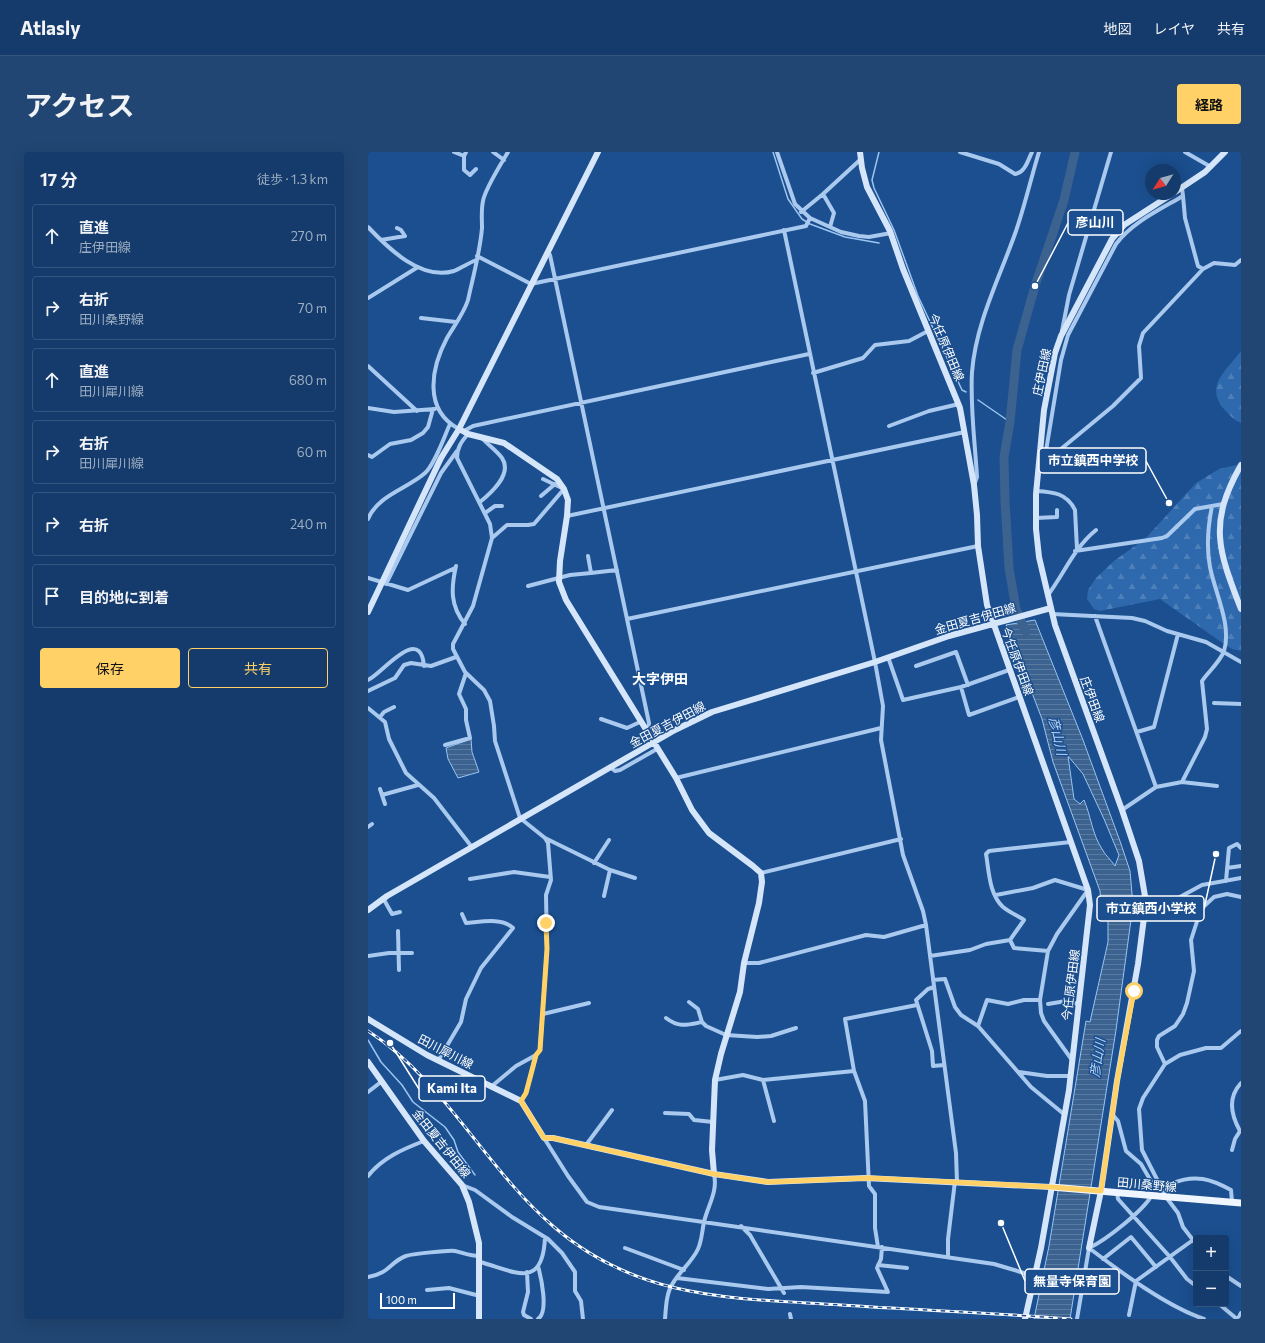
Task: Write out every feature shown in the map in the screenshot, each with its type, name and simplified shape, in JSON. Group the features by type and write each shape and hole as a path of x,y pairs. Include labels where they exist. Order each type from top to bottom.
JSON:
{"main road":[{"path":"368,612 384,584 441,458 464,431 531,284 598,152"},
{"name":"今任原伊田線","path":"860,152 868,187 891,233 903,270 959,404 974,485 983,591 993,625 1088,890 1090,905 1089,921 1072,1060 1065,1115 1051,1187"},
{"path":"1182,188 1211,167 1225,152"},
{"name":"庄伊田線","path":"1089,1248 1101,1191 1112,1114 1145,916 1145,889 1139,861 1122,810 1050,610 1039,557 1036,518 1036,491 1044,410 1055,353 1061,336 1112,239 1124,225 1163,200"},
{"path":"464,431 482,438 504,443 557,479 564,489 568,500 560,561 559,582 566,600 676,778 692,810 709,833 761,873 762,882 759,903 744,963 740,992 726,1035 715,1080 712,1150 714,1174"},
{"path":"1241,465 1230,483 1223,504 1219,524 1219,540 1224,565 1241,609"},
{"name":"金田夏吉伊田線","path":"368,910 383,898 471,846 653,743 712,712 875,662 949,636 1050,610"},
{"name":"田川犀川線","path":"368,1019 438,1060 521,1101"},
{"name":"金田夏吉伊田線","path":"368,1062 424,1141 462,1185 475,1227 480,1259 480,1318"},
{"path":"521,1101 544,1138 553,1138 714,1174 768,1182 869,1178 1051,1187 1041,1248 1025,1319"},
{"name":"田川桑野線","path":"1051,1187 1241,1203"}],"street":[{"path":"454,152 465,154 463,163 466,172 470,175 476,169"},
{"path":"493,152 504,160"},
{"path":"369,457 390,444 411,440 428,427 435,409 434,374 438,358 466,305 482,229 483,200 508,152"},
{"path":"777,152 794,204 810,219 859,236 869,237 891,233"},
{"path":"960,152 999,164 1015,174 1020,174 1032,152"},
{"path":"974,485 977,478 972,412 972,372 976,343 981,322 1017,228 1039,152"},
{"path":"1061,336 1069,295 1110,152"},
{"path":"1185,152 1211,167"},
{"path":"801,212 861,159"},
{"path":"1182,188 1185,218 1198,266 1203,269"},
{"path":"823,194 834,213 830,227"},
{"path":"1044,463 1061,360 1068,335 1116,244 1125,233 1137,223 1183,196"},
{"path":"476,258 531,284 806,226 810,219"},
{"path":"368,227 381,240 418,267 446,272 454,271 476,258"},
{"path":"381,240 405,236 397,228"},
{"path":"784,230 875,662 882,706 881,740 904,856 923,911 926,925 956,1153 956,1182 948,1239 948,1257"},
{"path":"547,254 550,255 649,723 648,728 645,730"},
{"path":"1038,468 1113,406 1140,378 1139,346 1143,333 1203,269 1214,263 1234,265 1241,260"},
{"path":"368,298 418,267"},
{"path":"421,318 456,322"},
{"path":"813,373 864,358 875,345 909,341 928,331"},
{"path":"384,584 441,473 457,451 464,431 473,426 810,354"},
{"path":"368,366 417,411"},
{"path":"889,426 929,411 959,404"},
{"path":"368,408 394,412 435,409"},
{"path":"435,409 450,424 464,431"},
{"path":"368,519 370,513 382,500 405,487 428,469 450,424"},
{"path":"567,516 604,510 832,462 965,432"},
{"path":"480,502 499,483 504,466 501,457 482,438"},
{"path":"457,451 457,458 460,466 480,502 490,524 492,538 473,606 465,624 453,644 453,649 456,658 466,673 484,690 490,701 495,741 520,818 545,838 594,863 635,878"},
{"path":"492,538 506,524 534,524 564,489 543,479"},
{"path":"541,496 555,484"},
{"path":"1036,491 1056,493 1072,505 1074,510 1076,550"},
{"path":"1076,550 1162,538 1167,536 1195,509 1223,504"},
{"path":"485,513 495,506 502,506"},
{"path":"1182,782 1205,738 1207,729 1202,681 1223,653 1225,631 1208,552 1208,534 1212,506"},
{"path":"1036,518 1057,517 1057,510"},
{"path":"1048,596 1076,550 1084,540 1096,530"},
{"path":"627,619 978,546"},
{"path":"588,556 591,572"},
{"path":"368,578 408,590 456,567 452,588 458,615 465,624"},
{"path":"528,586 591,572 617,570"},
{"path":"1050,610 1095,616 1145,620 1178,634 1206,642 1241,662"},
{"path":"1095,616 1156,787"},
{"path":"1136,732 1154,727 1178,634"},
{"path":"368,680 375,676 400,652 406,650 415,650 420,653 424,658 424,666"},
{"path":"916,666 956,652 968,685"},
{"path":"888,657 903,700 961,687 1009,670"},
{"path":"368,691 395,678 404,665 411,663 431,666 456,658"},
{"path":"445,745 470,738 466,720 466,709 458,694 466,673"},
{"path":"961,687 969,715 1019,697"},
{"path":"1214,703 1241,704"},
{"path":"380,717 384,712 394,707"},
{"path":"368,708 385,722 388,739 402,767 418,785 434,798 471,846"},
{"path":"601,719 627,728 640,722"},
{"path":"676,778 881,728"},
{"path":"610,767 615,771 620,770 657,749"},
{"path":"1122,810 1156,787 1182,782 1217,786"},
{"path":"382,795 418,785"},
{"path":"380,789 385,804"},
{"path":"492,1086 516,1066 536,1055 540,1050 547,949 546,895 550,877 548,843 545,838"},
{"path":"761,873 901,839"},
{"path":"594,863 609,840"},
{"path":"930,956 970,950 986,944 1010,940 1024,920 1003,906 996,895 988,871 986,854 989,851 1071,842"},
{"path":"1226,881 1229,848 1237,844 1241,848"},
{"path":"1227,868 1241,866"},
{"path":"604,896 610,870"},
{"path":"470,879 514,872 550,877"},
{"path":"1145,916 1202,885 1241,878"},
{"path":"996,895 1033,888 1055,880 1088,890 1057,934 1048,951 1040,1000 1041,1013 1044,1021 1072,1060"},
{"path":"1165,1064 1157,1047 1157,1040 1175,1026 1183,1014 1187,1003 1194,971 1191,940 1201,909 1214,897 1227,894 1241,897"},
{"path":"383,898 392,914 400,912"},
{"path":"438,1060 462,1022 466,999 481,968 513,928 509,924 488,921 466,923 462,914"},
{"path":"744,963 759,962 866,935 884,937 926,925"},
{"path":"398,931 399,970"},
{"path":"1010,940 1014,948 1048,951"},
{"path":"368,956 412,953"},
{"path":"933,980 945,979 955,1007 968,1021 978,1026 1041,1096 1065,1115"},
{"path":"934,987 928,989 916,1000 932,1051 933,1066 944,1065"},
{"path":"978,1026 987,1000 1008,1004 1024,1000 1040,1000"},
{"path":"1048,1004 1066,1001 1078,1004"},
{"path":"689,1002 698,1010 702,1022 711,1030 726,1035 757,1037 771,1036 796,1028"},
{"path":"543,1014 589,1003"},
{"path":"678,1278 768,1290 801,1287 888,1292 877,1268 881,1259 880,1247 875,1228 875,1194 869,1186 865,1101 854,1071 845,1019 917,1006"},
{"path":"666,1018 675,1024 688,1025 702,1022"},
{"path":"1193,1241 1183,1227 1178,1213 1162,1189 1142,1150 1139,1109 1143,1098 1165,1064 1180,1054 1206,1048 1221,1048 1241,1031"},
{"path":"521,1101 526,1093 536,1055"},
{"path":"715,1080 743,1075 763,1080 854,1071"},
{"path":"1019,1072 1047,1076 1070,1076"},
{"path":"763,1080 774,1121"},
{"path":"368,1092 381,1082"},
{"path":"1232,1150 1235,1139 1240,1131 1232,1113 1232,1096 1241,1083"},
{"path":"586,1145 612,1110"},
{"path":"665,1113 689,1114 694,1120 713,1122"},
{"path":"1112,1114 1118,1121 1126,1151 1141,1164 1155,1188 1162,1189 1188,1177 1201,1178 1216,1182 1231,1190 1232,1202"},
{"path":"544,1138 568,1176 590,1204 994,1264 1034,1276"},
{"path":"368,1176 382,1162 405,1148 424,1141"},
{"path":"665,1319 668,1296 672,1284 684,1270 698,1249 704,1222 716,1183 714,1174"},
{"path":"462,1185 475,1190 512,1217 545,1237 562,1253 575,1272 575,1291 581,1301 583,1319"},
{"path":"1117,1192 1118,1199 1132,1216 1170,1257 1187,1279 1193,1284"},
{"path":"1089,1248 1098,1244 1132,1216 1148,1202 1152,1195"},
{"path":"740,1226 750,1235 783,1288 784,1293"},
{"path":"368,1277 385,1272 406,1255 454,1250 480,1259 511,1273 531,1272 538,1266 544,1255 545,1237"},
{"path":"1103,1259 1131,1237 1156,1267"},
{"path":"1129,1314 1136,1282 1170,1257 1193,1243"},
{"path":"625,1248 684,1270"},
{"path":"1089,1248 1136,1282 1186,1313 1204,1319"},
{"path":"1077,1319 1089,1248"},
{"path":"878,1265 907,1268"},
{"path":"538,1266 543,1285 544,1309 541,1317 538,1319"},
{"path":"527,1272 528,1292 523,1312 524,1315 531,1319"},
{"path":"1229,1278 1241,1286"},
{"path":"427,1290 450,1288 480,1296"},
{"path":"1223,1307 1237,1319 1241,1313"}],"green space":[{"path":"1241,351 1241,423 1224,409 1218,401 1216,393 1220,378"},
{"path":"1241,464 1241,651 1232,649 1224,644 1160,599 1100,611 1094,609 1087,599 1088,590 1096,578 1115,560 1145,539 1196,483 1219,469"}],"water":[{"path":"1035,620 1083,740 1130,871 1133,905 1116,1030 1070,1319 1034,1319 1049,1246 1086,1021 1090,1022 1108,942 1108,919 1101,904 1100,891 1053,762 1042,719 1006,625","holes":["1068,756 1083,774 1119,855 1115,866 1099,843 1084,800 1080,804 1074,799"]},
{"path":"471,739 472,752 479,772 458,778 448,759 446,748"}],"waterway":[{"path":"773,152 788,199 802,219 810,224 845,237 879,243"},
{"path":"879,152 872,180 874,188 894,230 918,296 962,390 966,392"},
{"name":"彦山川","path":"1026,632 1016,609 1009,568 1004,457 1010,422 1017,350 1035,286 1064,200 1075,152"},
{"path":"978,400 1010,422"},
{"path":"368,1040 381,1062 402,1085 413,1102 445,1127 454,1140 458,1152 475,1175"}],"railway":[{"path":"368,1031 395,1051 420,1074 529,1204 554,1227 587,1251 620,1269 655,1282 690,1291 726,1297 1071,1319"}],"place":[{"name":"彦山川","path":"1035,286"},
{"name":"市立鎮西中学校","path":"1169,503"},
{"name":"市立鎮西小学校","path":"1216,854"},
{"name":"Kami Ita","path":"390,1043"},
{"name":"無量寺保育園","path":"1001,1223"}],"district":[{"name":"大字伊田","path":"660,678"}],"route":[{"path":"546,923 547,949 540,1050 536,1055 526,1093 521,1101 544,1138 553,1138 714,1174 768,1182 869,1178 949,1181 1101,1191 1117,1081 1134,991"}]}
